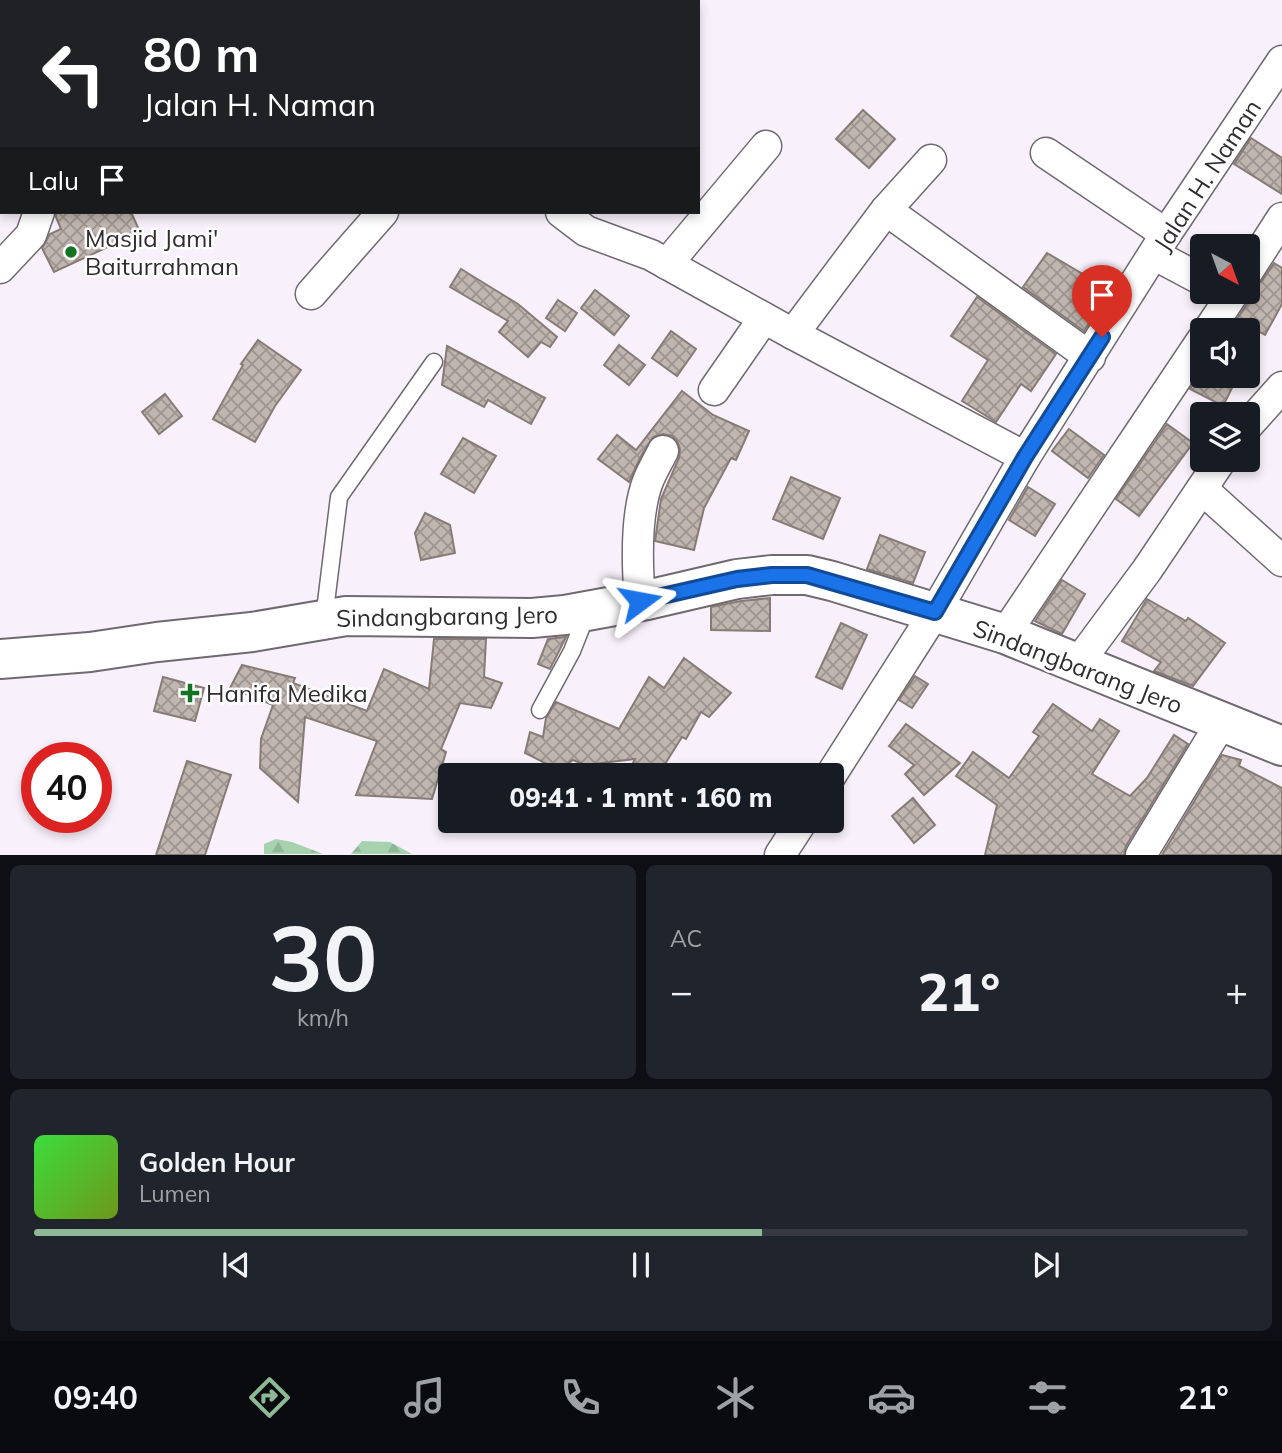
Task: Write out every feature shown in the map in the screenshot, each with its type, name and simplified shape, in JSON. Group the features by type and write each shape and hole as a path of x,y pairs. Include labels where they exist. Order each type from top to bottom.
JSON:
{"street":[{"name":"Jalan H. Naman","path":"839,763 935,612 1025,457 1282,61"},
{"path":"667,264 766,146"},
{"path":"1046,153 1190,269"},
{"path":"793,334 886,210 931,160"},
{"path":"886,210 1090,357"},
{"path":"0,268 31,235 37,214"},
{"path":"311,294 381,214"},
{"path":"564,214 586,231 651,255 1025,457"},
{"path":"1260,252 1282,218"},
{"path":"714,390 764,318"},
{"path":"1005,634 1190,358"},
{"path":"1260,412 1282,387"},
{"path":"640,601 636,558 640,523 647,483 663,452"},
{"path":"1078,663 1147,570 1213,472"},
{"path":"1202,489 1282,561"},
{"name":"Sindangbarang Jero","path":"0,659 90,652 252,632 346,616 533,618 640,601 737,579 807,575 1005,634 1282,746"},
{"path":"1141,855 1221,723"},
{"path":"780,855 794,833"}],"lane":[{"path":"324,619 339,497 434,362"},
{"path":"540,710 572,651 588,610"}],"green space":[{"path":"276,839 323,854 264,854 264,844"},
{"path":"362,841 390,842 412,854 351,854"}],"building":[{"path":"863,110 895,139 869,168 836,139"},
{"path":"1251,138 1282,158 1282,194 1234,164"},
{"name":"Masjid Jami' Baiturrahman","path":"56,214 132,214 140,232 54,272 42,248 50,234 61,229"},
{"path":"1047,253 1110,290 1084,331 1023,287"},
{"path":"1274,263 1282,268 1282,304 1265,335 1260,332 1260,318 1238,318 1247,304 1260,304 1262,281"},
{"path":"461,269 518,304 557,337 550,347 541,342 528,357 499,332 508,321 450,287"},
{"path":"595,290 629,316 614,335 581,308"},
{"path":"977,297 1056,354 1031,391 1021,384 996,422 962,401 988,360 951,336"},
{"path":"558,300 577,313 565,331 546,318"},
{"path":"671,331 696,349 677,376 652,358"},
{"path":"258,340 301,370 275,406 255,442 213,419 243,365 241,364"},
{"path":"619,345 645,365 629,385 604,365"},
{"path":"447,346 545,398 531,424 488,400 484,407 442,385"},
{"path":"1232,388 1225,402 1215,402 1190,389"},
{"path":"682,391 713,415 749,431 736,460 731,458 704,508 694,550 655,541 661,499 679,458 680,449 672,436 663,434 653,437 629,482 598,459 617,435 636,450"},
{"path":"165,394 182,416 159,434 142,412"},
{"path":"1167,424 1190,441 1190,447 1139,516 1116,499"},
{"path":"1069,429 1104,455 1088,478 1052,451"},
{"path":"463,438 496,456 474,493 441,474"},
{"path":"791,477 840,498 823,539 773,519"},
{"path":"1028,487 1055,504 1035,536 1009,520"},
{"path":"425,513 450,525 455,553 421,560 415,533"},
{"path":"880,535 925,552 913,583 867,569"},
{"path":"1062,580 1085,594 1062,634 1035,621"},
{"path":"770,598 770,631 711,630 711,607"},
{"path":"1147,599 1186,621 1188,618 1225,643 1193,686 1154,671 1161,662 1122,641"},
{"path":"841,623 867,635 842,689 816,677"},
{"path":"566,637 550,669 538,664 548,639"},
{"path":"434,639 486,639 484,677 502,683 491,708 460,703 441,749 446,752 443,763 438,763 438,779 432,799 356,795 377,741 305,717 298,802 260,768 261,739 273,705 230,688 242,665 295,678 293,683 367,711 384,669 429,689"},
{"path":"684,658 731,693 709,717 701,712 686,739 682,737 666,763 633,763 635,759 602,763 580,763 573,760 569,763 545,763 525,753 530,732 543,737 546,718 556,702 619,729 649,677 664,688"},
{"path":"915,676 928,684 912,708 899,700"},
{"path":"163,677 204,688 195,721 154,711"},
{"path":"1053,704 1092,731 1100,719 1119,731 1092,774 1130,796 1147,778 1174,735 1188,744 1126,846 1124,855 985,855 997,805 956,776 973,752 1009,778 1039,736 1033,732"},
{"path":"906,724 960,763 924,795 905,774 914,765 889,746"},
{"path":"1222,755 1241,760 1239,766 1282,788 1282,855 1162,855"},
{"path":"187,761 231,775 205,855 156,855"},
{"path":"913,798 935,825 914,843 892,816"}],"place":[{"name":"Masjid Jami' Baiturrahman","path":"71,252"},
{"name":"Hanifa Medika","path":"190,693"}],"route":[{"path":"640,601 737,579 807,575 935,612 1025,457 1102,337"}]}
